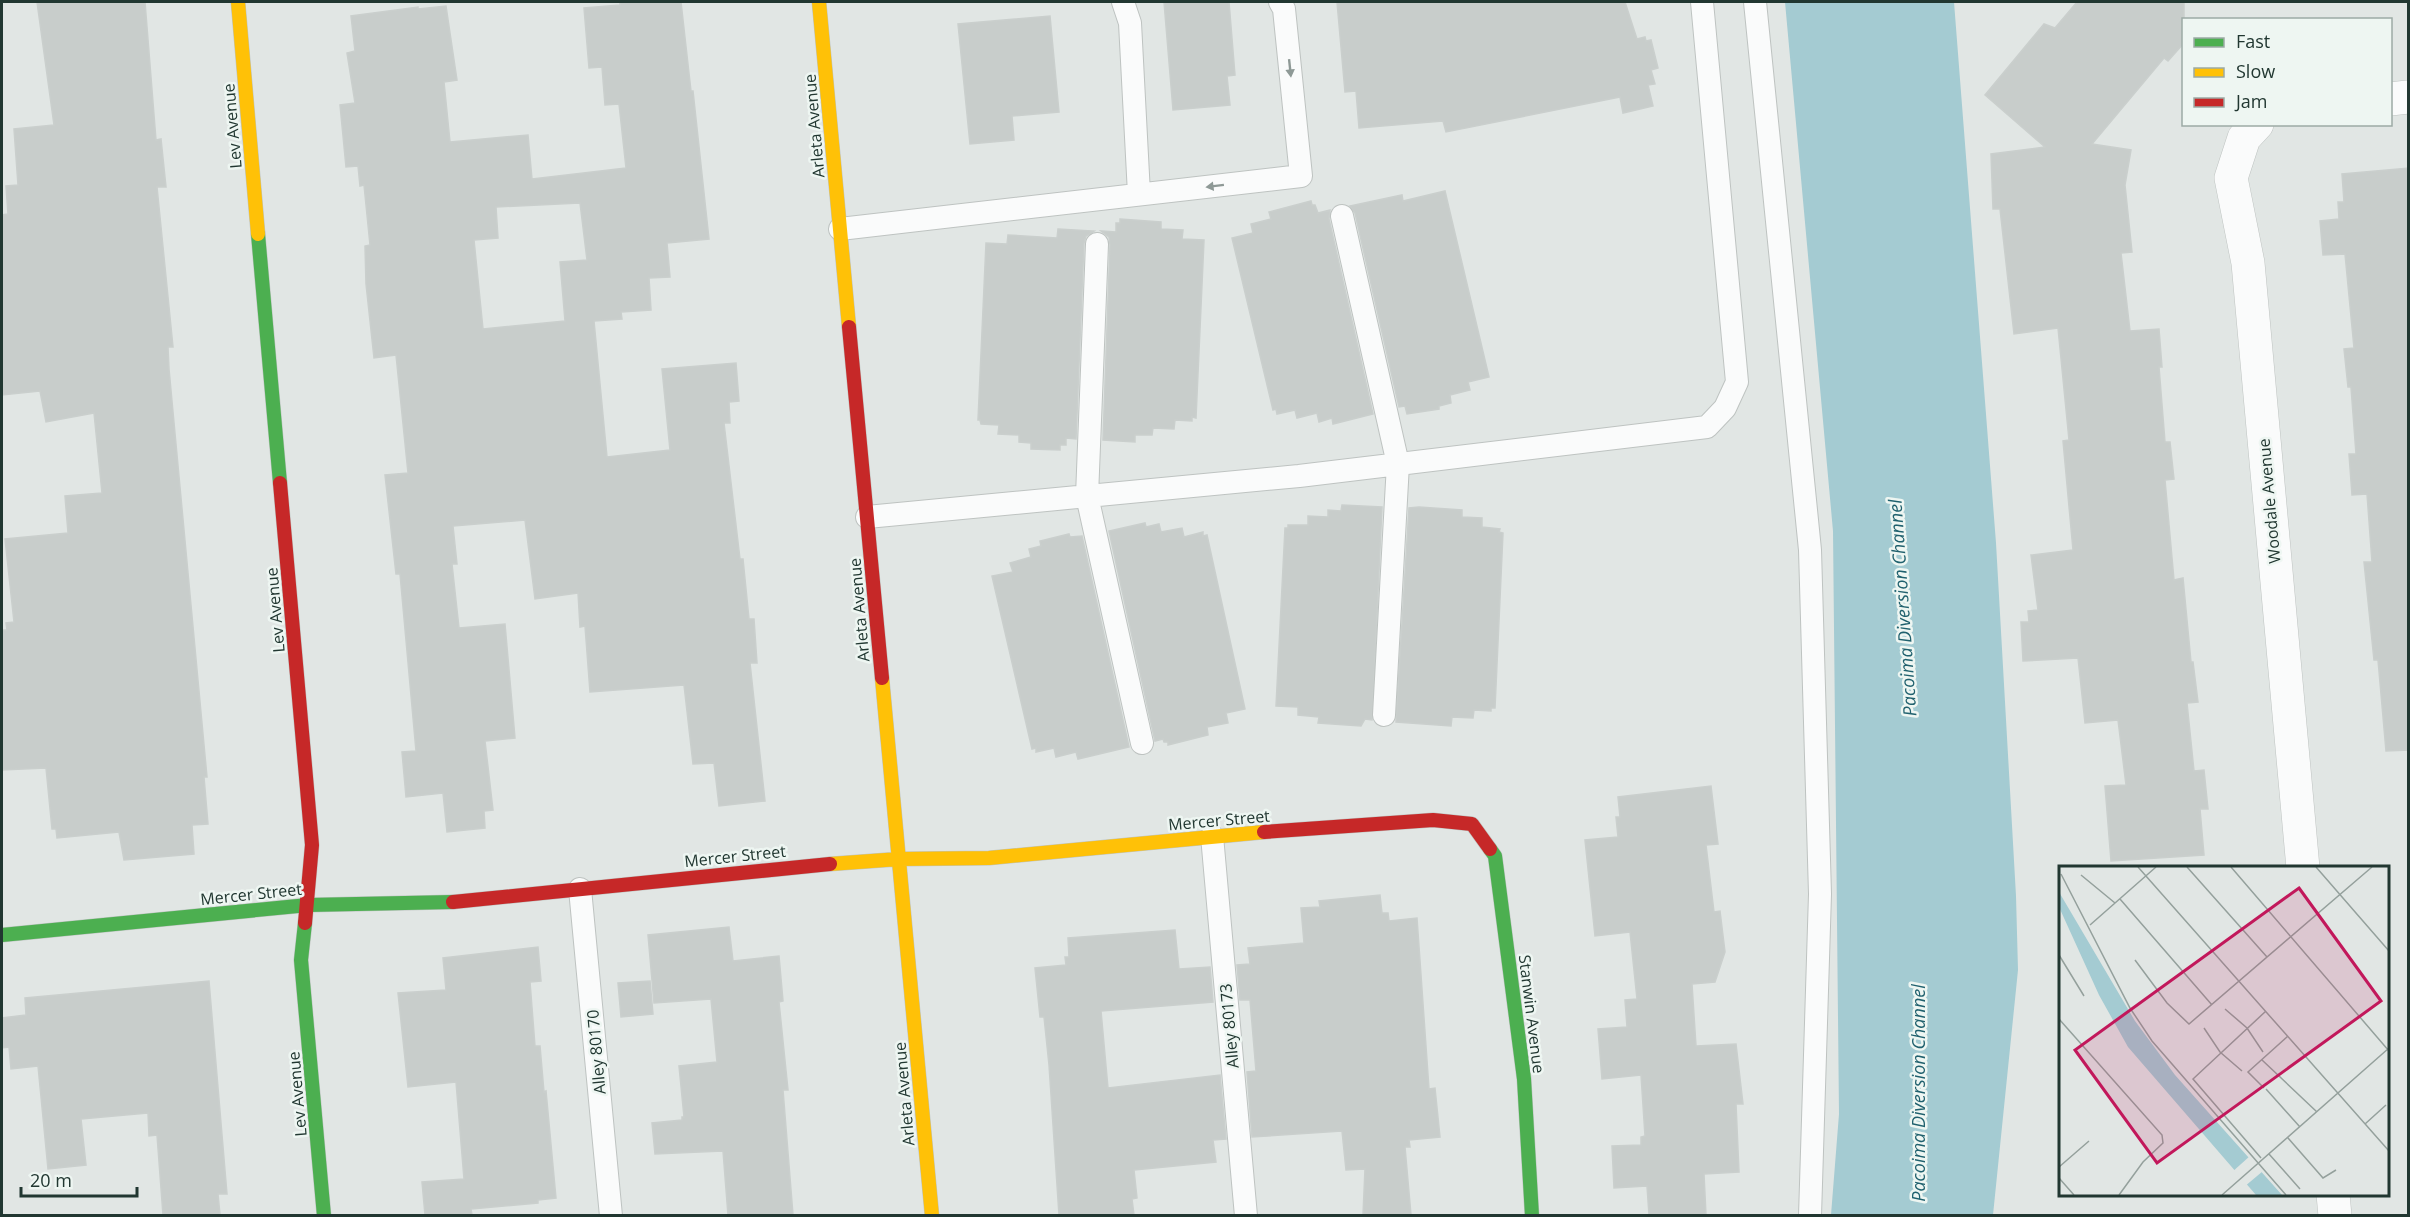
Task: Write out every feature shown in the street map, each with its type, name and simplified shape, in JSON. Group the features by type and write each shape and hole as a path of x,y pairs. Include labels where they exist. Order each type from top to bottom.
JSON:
{"street":[{"name":"Lev Avenue","path":"238,2 312,845 301,960 324,1215"},
{"name":"Arleta Avenue","path":"819,2 932,1215"},
{"path":"2392,99 2409,97"},
{"name":"Woodale Avenue","path":"2250,131 2231,177 2248,263 2303,866"},
{"name":"Mercer Street","path":"2,935 308,905 443,903 807,865 899,859 989,858 1212,836 1433,820 1472,824"},
{"name":"Stanwin Avenue","path":"1472,824 1495,856 1524,1079 1532,1215"},
{"path":"2333,1196 2335,1215"}],"lane":[{"path":"1123,2 1130,23 1139,194"},
{"path":"840,229 1301,176 1284,9 1280,2"},
{"path":"867,517 1398,465 1707,427 1725,408 1737,382 1702,2"},
{"path":"1755,2 1810,550 1820,894 1810,1215"},
{"path":"1342,216 1398,465 1384,715"},
{"path":"1097,244 1087,496 1142,743"},
{"name":"Alley 80173","path":"1212,836 1246,1215"},
{"name":"Alley 80170","path":"580,889 611,1215"}],"water":[{"name":"Pacoima Diversion Channel","path":"1785,2 1954,2 1996,543 2016,896 2018,970 1993,1215 1831,1215 1839,1114 1833,531"}],"building":[{"path":"37,2 145,2 156,140 161,139 166,187 157,187 173,347 168,347 169,369 207,777 204,777 208,824 192,825 194,854 124,860 119,832 57,838 56,829 52,829 46,768 2,770 2,630 7,630 6,623 14,622 5,539 68,533 65,496 102,493 94,413 46,422 40,391 2,395 2,215 8,214 6,186 18,185 14,129 54,125"},
{"path":"620,2 681,2 709,239 667,243 670,277 649,278 651,310 621,312 622,319 594,321 607,457 670,450 662,369 736,363 739,401 729,402 730,423 724,423 749,619 754,619 757,663 750,663 765,801 719,806 714,763 693,764 684,685 590,692 585,626 580,627 578,593 535,599 525,520 453,526 457,564 452,564 459,628 505,624 515,738 485,741 493,810 484,811 485,828 447,832 443,793 406,797 402,752 416,751 400,574 396,574 385,475 408,473 396,355 374,358 366,284 365,246 370,245 364,185 360,186 358,166 346,167 340,105 355,103 347,53 355,51 351,16 418,7 418,9 446,6 457,80 444,82 450,142 528,135 532,179 626,168 619,104 605,105 602,67 589,68 584,8 620,5","holes":["580,203 587,260 560,262 565,321 483,329 474,240 498,238 496,207"]},
{"path":"1164,2 1229,2 1235,75 1227,76 1230,105 1173,110"},
{"path":"1337,2 1625,2 1637,39 1645,37 1646,41 1651,40 1658,68 1651,70 1655,84 1648,85 1653,106 1623,113 1620,97 1446,132 1443,121 1359,128 1356,91 1345,92"},
{"path":"2077,2 2184,2 2182,45 2168,61 2164,58 2092,144 2131,150 2125,185 2132,252 2121,253 2130,331 2159,329 2162,367 2159,367 2165,442 2170,442 2174,479 2165,480 2174,580 2183,578 2191,662 2193,662 2198,702 2187,703 2194,771 2204,770 2208,809 2200,809 2204,855 2111,861 2105,786 2126,785 2118,720 2085,723 2078,658 2023,661 2021,622 2029,622 2028,611 2038,610 2031,555 2073,550 2063,441 2069,440 2058,328 2014,334 2000,209 1993,209 1991,154 2045,147 1985,95 2044,24 2055,28"},
{"path":"1050,16 1059,112 1012,116 1014,140 970,144 958,24"},
{"path":"2409,168 2409,750 2386,751 2378,660 2374,660 2364,562 2372,562 2367,494 2352,495 2349,454 2356,454 2351,387 2348,387 2344,349 2354,348 2345,254 2323,255 2320,221 2339,219 2338,202 2344,202 2342,174"},
{"path":"1445,191 1489,377 1468,382 1470,390 1450,395 1451,403 1439,406 1439,409 1407,414 1405,406 1399,407 1355,213 1350,206 1402,195 1403,201"},
{"path":"1311,201 1318,213 1330,210 1329,219 1373,414 1333,424 1332,418 1319,422 1317,413 1297,418 1295,410 1277,414 1276,409 1273,410 1232,238 1253,233 1251,224 1271,219 1269,212"},
{"path":"1120,219 1161,222 1161,229 1183,230 1182,239 1204,240 1196,418 1192,417 1192,421 1175,420 1174,429 1153,428 1152,435 1135,435 1135,442 1103,440 1110,245 1109,237 1101,231 1116,232 1116,223 1120,223"},
{"path":"1058,229 1094,231 1086,236 1084,243 1076,439 1066,438 1066,445 1060,445 1060,450 1031,449 1031,443 1019,442 1019,435 998,434 999,425 981,424 978,420 986,243 1007,244 1008,235 1057,238"},
{"path":"1342,505 1382,507 1372,720 1365,719 1361,726 1318,723 1319,717 1298,715 1298,707 1276,706 1285,528 1288,528 1288,525 1308,525 1308,516 1328,517 1328,510 1341,511"},
{"path":"1409,508 1462,510 1462,517 1482,518 1482,527 1500,529 1499,532 1503,533 1495,708 1491,708 1491,711 1474,710 1473,718 1452,717 1451,726 1396,722"},
{"path":"1145,523 1146,527 1159,524 1161,532 1182,528 1184,537 1203,532 1203,536 1207,535 1245,709 1226,713 1228,723 1207,727 1208,735 1168,745 1168,742 1164,742 1163,739 1155,741 1109,531"},
{"path":"1069,534 1070,537 1082,536 1129,747 1078,759 1076,752 1056,757 1054,748 1036,752 1036,748 1032,749 992,576 1013,572 1010,563 1031,557 1029,549 1041,546 1040,541"},
{"path":"1711,786 1718,844 1706,845 1714,912 1720,911 1725,952 1715,982 1692,984 1696,1046 1736,1044 1743,1104 1736,1104 1739,1172 1704,1174 1706,1215 1649,1215 1647,1186 1614,1188 1612,1146 1641,1145 1641,1137 1645,1136 1641,1075 1602,1079 1598,1029 1627,1027 1625,1000 1637,999 1630,932 1595,936 1585,840 1618,837 1616,817 1620,817 1618,797"},
{"path":"1380,895 1382,913 1388,913 1389,921 1417,918 1429,1089 1435,1088 1440,1137 1409,1140 1410,1147 1405,1147 1411,1215 1363,1215 1365,1169 1346,1170 1342,1131 1252,1137 1247,1072 1256,1071 1250,1000 1240,1000 1237,965 1250,964 1248,948 1304,943 1301,908 1320,907 1319,901"},
{"path":"729,927 733,961 779,956 783,1001 779,1002 788,1090 783,1090 793,1215 728,1215 723,1151 655,1154 652,1123 682,1120 684,1117 679,1066 717,1062 711,999 654,1003 648,935"},
{"path":"1175,930 1179,969 1210,967 1213,1002 1101,1011 1108,1088 1220,1075 1226,1139 1213,1140 1216,1162 1134,1170 1137,1198 1132,1199 1134,1215 1059,1215 1049,1065 1044,1017 1040,1017 1035,968 1066,965 1065,957 1069,957 1068,938"},
{"path":"538,947 541,981 530,982 535,1046 540,1046 544,1092 546,1091 556,1198 538,1200 538,1203 471,1209 472,1215 425,1215 422,1182 464,1179 456,1082 408,1087 398,993 446,990 443,958"},
{"path":"209,981 227,1194 218,1194 220,1215 163,1215 157,1135 149,1136 148,1113 81,1119 86,1165 48,1169 38,1066 11,1069 9,1047 2,1048 2,1018 26,1015 25,998"},
{"path":"650,981 653,1014 621,1017 618,983"}],"traffic: fast":[{"path":"258,234 280,483"},
{"path":"1490,849 1495,856 1524,1079 1532,1216"},
{"path":"2,935 308,905 453,902"},
{"path":"305,923 301,960 324,1216"}],"traffic: slow":[{"path":"238,2 258,234"},
{"path":"819,2 849,327"},
{"path":"882,678 932,1216"},
{"path":"830,864 899,859 989,858 1264,832"}],"traffic: jam":[{"path":"849,327 882,678"},
{"path":"280,483 312,845 305,923"},
{"path":"1264,832 1433,820 1472,824 1490,849"},
{"path":"453,902 830,864"}]}
